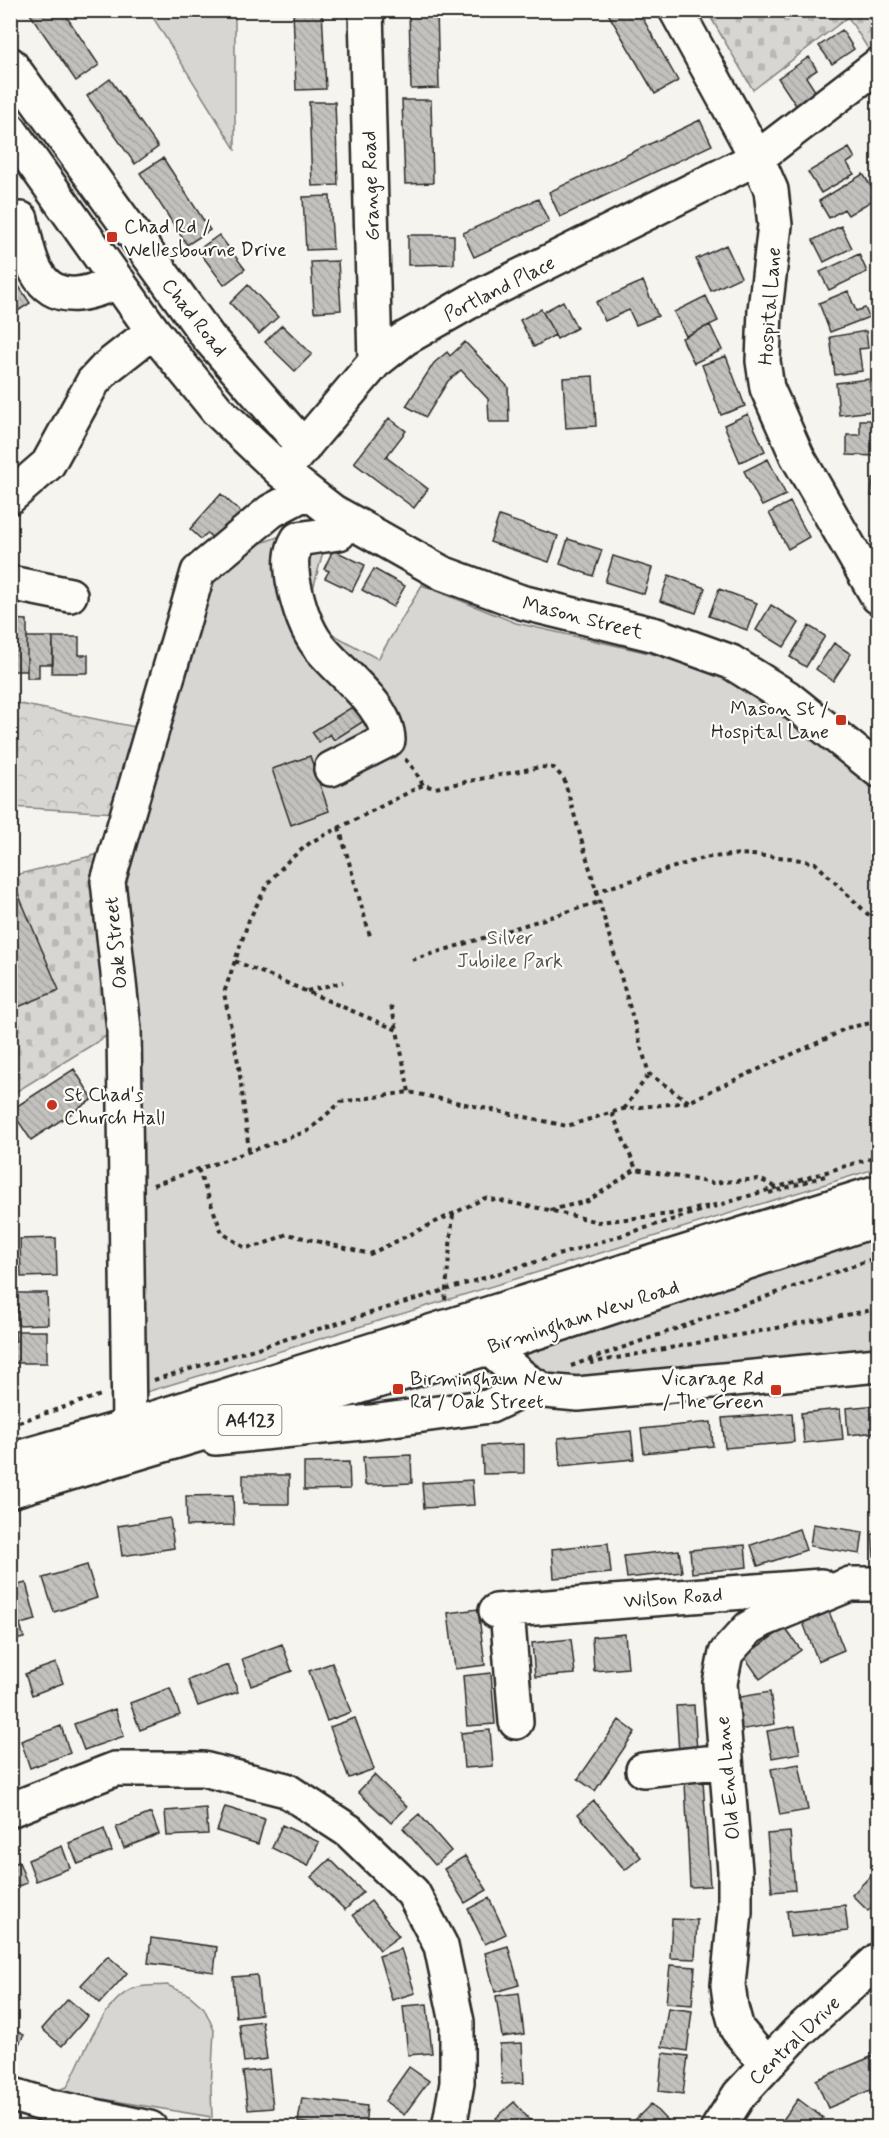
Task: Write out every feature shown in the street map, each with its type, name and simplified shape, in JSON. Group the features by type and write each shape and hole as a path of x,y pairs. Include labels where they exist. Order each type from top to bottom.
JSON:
{"main road":[{"name":"Grange Road","path":"366,10 375,362"},
{"name":"Hospital Lane","path":"676,10 757,158 771,190 775,225 765,310 763,361 767,388 796,456 879,597"},
{"name":"Chad Road","path":"10,64 208,337 304,447"},
{"name":"Portland Place","path":"294,482 304,447 375,362 404,339 478,297 757,158 879,65"},
{"name":"Chad Road","path":"10,130 153,331 217,410 294,482"},
{"path":"55,193 16,219 33,267 42,281 53,290 77,294 119,282"},
{"path":"10,497 48,464 93,382 106,368 153,331"},
{"name":"Mason Street","path":"294,482 332,511 442,573 521,602 656,635 731,662 787,697 879,770"},
{"name":"Oak Street","path":"129,1426 124,1029 108,881 198,572 271,511 294,482"},
{"path":"331,769 388,740 387,728 378,710 317,643 297,600 291,564 293,548 298,540 339,533 348,520"},
{"path":"10,583 70,595"},
{"name":"Birmingham New Road","path":"10,1460 129,1426 879,1191"},
{"name":"Birmingham New Road","path":"10,1491 489,1348 879,1220"},
{"path":"479,1316 489,1348 526,1381 545,1391 578,1394 879,1365"},
{"path":"173,1442 371,1422 490,1407 511,1396 526,1381"},
{"name":"Wilson Road","path":"516,1722 502,1610 864,1584"},
{"name":"Old End Lane","path":"767,2065 737,2028 730,2007 728,1985 735,1912 735,1871 720,1683 726,1653 749,1628 763,1620 864,1584"},
{"path":"643,1770 725,1761"},
{"path":"10,1810 115,1769 203,1769 286,1790 349,1831 413,1893 441,1946 456,2022 457,2083 449,2127"},
{"name":"Central Drive","path":"718,2127 739,2095 798,2032 879,1960"},
{"path":"10,2094 49,2106 150,2127"}],"path":[{"path":"388,740 414,769 423,785"},
{"path":"249,1151 239,1067 224,993 249,921 268,883 289,860 311,842 423,785 435,788 540,766 554,768 564,779 649,1074 689,1102"},
{"path":"339,827 370,936"},
{"path":"595,892 703,858 740,854 790,858 815,863 879,924"},
{"path":"412,960 599,902"},
{"path":"235,961 397,1030"},
{"path":"307,992 343,982"},
{"path":"391,1006 409,1092"},
{"path":"127,1194 308,1131 341,1102 409,1092 567,1126 623,1109 689,1102 846,1028 871,1023 879,1025"},
{"path":"623,1109 649,1074"},
{"path":"612,1113 636,1170"},
{"path":"198,1169 222,1233 245,1248 261,1245 287,1234 370,1254 484,1198 598,1222 671,1215 780,1189 879,1157"},
{"path":"549,1210 588,1201 636,1170 712,1183 759,1179 780,1189"},
{"path":"10,1425 129,1386 182,1373 744,1198"},
{"path":"443,1328 453,1214"},
{"path":"879,1257 562,1369 879,1309"}],"green space":[{"path":"149,11 235,11 235,149"},
{"path":"707,11 878,11 878,54 874,58 848,17 753,90"},
{"name":"Silver Jubilee Park","path":"291,532 327,537 305,619 378,659 422,585 516,623 649,653 719,675 775,707 878,785 878,1168 140,1394 140,1022 120,890 208,582 256,545"},
{"path":"10,702 141,728 117,813 11,807"},
{"path":"107,852 113,1032 11,1095 11,876"},
{"path":"878,1238 878,1352 561,1381 522,1354"},
{"path":"167,1985 189,1995 204,2008 214,2030 212,2117 54,2091 67,2087 96,2029 115,2002 127,1992 139,1987"}],"building":[{"path":"62,10 99,65 76,81 28,11"},
{"path":"293,10 322,10 326,89 296,90"},
{"path":"409,10 437,10 439,88 411,89"},
{"path":"606,10 638,10 678,81 655,94"},
{"path":"842,30 854,49 832,64 819,46"},
{"path":"809,57 817,70 806,77 819,97 799,110 778,78"},
{"path":"110,79 158,147 135,164 87,96"},
{"path":"402,100 431,100 433,183 405,184"},
{"path":"309,102 335,102 338,185 312,186"},
{"path":"700,120 712,145 560,217 549,192"},
{"path":"849,148 855,158 847,163 854,174 821,193 808,172"},
{"path":"163,158 210,230 187,245 140,173"},
{"path":"863,174 878,197 848,215 844,209 829,218 819,201"},
{"path":"330,196 333,249 306,250 303,197"},
{"path":"538,199 549,222 474,257 463,233"},
{"path":"841,226 852,248 824,262 813,240"},
{"path":"219,235 245,269 224,285 198,250"},
{"path":"408,235 454,235 454,264 408,265"},
{"path":"726,245 741,277 711,291 696,259"},
{"path":"859,254 867,272 829,290 820,272"},
{"path":"338,261 341,310 314,312 311,262"},
{"path":"10,273 30,303 10,316"},
{"path":"643,281 658,316 636,325 629,310 605,321 596,302"},
{"path":"248,285 278,317 259,334 230,303"},
{"path":"848,291 856,311 865,308 869,317 830,332 819,303"},
{"path":"706,296 718,321 686,336 674,312"},
{"path":"563,301 577,328 557,339 543,312"},
{"path":"541,309 555,335 534,347 520,320"},
{"path":"282,325 312,354 295,371 265,342"},
{"path":"710,325 722,350 694,363 682,338"},
{"path":"866,331 868,348 859,349 862,371 835,375 830,337"},
{"path":"465,342 508,387 509,422 489,422 488,399 461,370 448,381 426,417 406,406 434,363 447,352 450,356"},
{"path":"726,356 745,406 721,415 702,365"},
{"path":"593,376 596,426 566,428 563,378"},
{"path":"869,379 873,411 839,415 836,383"},
{"path":"748,414 765,451 740,462 724,425"},
{"path":"389,418 406,431 386,457 428,489 414,508 354,463"},
{"path":"860,420 878,420 878,456 847,455 847,435 860,435"},
{"path":"768,459 786,495 762,506 744,471"},
{"path":"873,478 878,479 878,497 871,496"},
{"path":"221,494 245,516 219,544 207,533 201,539 190,529"},
{"path":"790,502 809,537 788,549 769,513"},
{"path":"499,516 558,536 549,562 490,542"},
{"path":"568,539 602,550 593,576 560,564"},
{"path":"333,550 365,565 352,591 325,578 329,571 324,569"},
{"path":"613,556 652,568 644,594 605,582"},
{"path":"374,569 405,586 393,607 362,590"},
{"path":"669,575 705,588 696,613 660,601"},
{"path":"719,589 757,603 747,630 709,616"},
{"path":"771,605 799,623 784,647 756,630"},
{"path":"10,619 27,620 27,671 10,671"},
{"path":"809,626 825,636 806,667 790,657"},
{"path":"27,637 53,637 53,664 39,664 39,678 27,678"},
{"path":"53,637 79,637 79,655 88,655 88,673 52,673"},
{"path":"834,643 851,654 833,681 816,669"},
{"path":"357,704 367,719 334,740 330,734 319,742 312,732"},
{"path":"310,756 329,811 291,825 272,769"},
{"path":"17,891 59,990 18,1007 13,996 10,998 10,894"},
{"name":"St Chad's Church Hall","path":"74,1069 93,1099 31,1140 11,1110"},
{"path":"56,1238 57,1276 21,1277 20,1239"},
{"path":"13,1293 47,1293 48,1324 17,1325 17,1307 10,1307 10,1295"},
{"path":"15,1331 47,1331 47,1363 10,1363 10,1341 16,1341"},
{"path":"878,1405 878,1432 848,1435 846,1408"},
{"path":"840,1409 843,1439 804,1443 801,1413"},
{"path":"792,1413 794,1442 725,1448 722,1418"},
{"path":"711,1422 713,1446 644,1453 641,1429"},
{"path":"631,1431 634,1459 560,1466 558,1438"},
{"path":"524,1444 524,1473 483,1474 482,1446"},
{"path":"411,1455 412,1483 365,1485 363,1457"},
{"path":"349,1462 350,1489 304,1490 304,1463"},
{"path":"243,1475 289,1475 289,1504 243,1504"},
{"path":"472,1480 474,1505 424,1508 422,1483"},
{"path":"233,1495 234,1525 187,1526 186,1496"},
{"path":"170,1518 174,1548 122,1556 118,1526"},
{"path":"813,1524 863,1532 860,1554 810,1546"},
{"path":"799,1529 806,1550 758,1566 751,1545"},
{"path":"872,1534 878,1534 878,1557 874,1557"},
{"path":"608,1543 611,1573 554,1578 552,1549"},
{"path":"745,1545 747,1567 692,1573 690,1550"},
{"path":"679,1550 682,1572 627,1578 624,1556"},
{"path":"87,1565 97,1598 54,1612 43,1578"},
{"path":"26,1583 36,1620 20,1624 24,1638 10,1641 10,1587"},
{"path":"478,1609 485,1665 455,1669 448,1613"},
{"path":"828,1609 844,1650 818,1661 802,1620"},
{"path":"785,1628 801,1650 760,1679 744,1656"},
{"path":"625,1634 628,1668 594,1671 592,1637"},
{"path":"571,1639 575,1674 535,1677 532,1643"},
{"path":"282,1644 292,1671 251,1686 242,1659"},
{"path":"56,1663 63,1683 32,1695 25,1674"},
{"path":"332,1663 351,1712 327,1721 309,1671"},
{"path":"228,1665 238,1692 198,1706 188,1680"},
{"path":"491,1673 495,1724 467,1726 463,1676"},
{"path":"170,1688 180,1715 140,1730 130,1703"},
{"path":"770,1692 775,1724 739,1730 734,1698"},
{"path":"694,1705 697,1752 679,1753 676,1706"},
{"path":"115,1709 124,1736 84,1750 74,1724"},
{"path":"355,1718 374,1769 349,1778 330,1727"},
{"path":"619,1720 635,1732 595,1791 578,1779"},
{"path":"61,1726 70,1753 30,1768 21,1741"},
{"path":"795,1726 800,1753 772,1758 767,1731"},
{"path":"490,1730 493,1766 464,1768 461,1733"},
{"path":"799,1764 808,1810 780,1815 771,1769"},
{"path":"374,1775 407,1807 391,1823 358,1792"},
{"path":"703,1781 710,1886 690,1887 685,1782"},
{"path":"594,1801 641,1857 625,1870 578,1814"},
{"path":"225,1807 265,1819 258,1844 217,1831"},
{"path":"206,1808 208,1834 167,1836 165,1811"},
{"path":"151,1813 159,1834 124,1848 116,1827"},
{"path":"419,1814 451,1851 435,1865 403,1828"},
{"path":"282,1825 319,1842 308,1866 272,1848"},
{"path":"104,1829 112,1851 78,1864 69,1843"},
{"path":"790,1832 795,1890 772,1892 767,1834"},
{"path":"62,1846 70,1868 36,1881 28,1860"},
{"path":"465,1856 487,1890 465,1903 444,1869"},
{"path":"330,1859 363,1892 345,1910 311,1877"},
{"path":"19,1862 27,1883 10,1889 10,1865"},
{"path":"878,1868 878,1900 868,1911 852,1895"},
{"path":"489,1898 506,1934 485,1944 468,1909"},
{"path":"371,1901 399,1936 380,1950 353,1915"},
{"path":"845,1905 848,1931 790,1937 787,1911"},
{"path":"672,1919 697,1920 695,1959 670,1958"},
{"path":"151,1938 217,1947 214,1972 148,1963"},
{"path":"508,1946 519,1985 495,1992 485,1953"},
{"path":"401,1949 415,1993 392,2000 379,1956"},
{"path":"108,1956 127,1973 100,2003 81,1985"},
{"path":"670,1965 695,1967 692,2005 666,2003"},
{"path":"257,1975 261,2014 236,2017 233,1977"},
{"path":"519,1993 524,2034 502,2037 496,1996"},
{"path":"68,1999 88,2016 62,2046 42,2029"},
{"path":"427,2004 432,2053 408,2055 403,2006"},
{"path":"668,2008 692,2011 687,2051 662,2047"},
{"path":"262,2021 267,2059 244,2062 239,2024"},
{"path":"10,2028 24,2035 12,2056 10,2056"},
{"path":"522,2043 524,2083 502,2084 500,2044"},
{"path":"663,2053 688,2056 683,2094 659,2091"},
{"path":"878,2054 878,2087 828,2108 816,2080"},
{"path":"409,2067 429,2081 404,2115 385,2101"},
{"path":"269,2069 273,2108 248,2110 243,2072"},
{"path":"302,2098 367,2106 365,2128 338,2128 298,2122"},
{"path":"798,2099 823,2118 816,2128 777,2128"},
{"path":"514,2102 537,2128 505,2128 496,2118"},
{"path":"651,2104 670,2124 666,2128 627,2128"}],"place":[{"name":"Chad Rd / Wellesbourne Drive","path":"112,237"},
{"name":"Mason St / Hospital Lane","path":"841,720"},
{"name":"St Chad's Church Hall","path":"52,1105"},
{"name":"Birmingham New Rd / Oak Street","path":"398,1389"},
{"name":"Vicarage Rd / The Green","path":"776,1390"}]}
